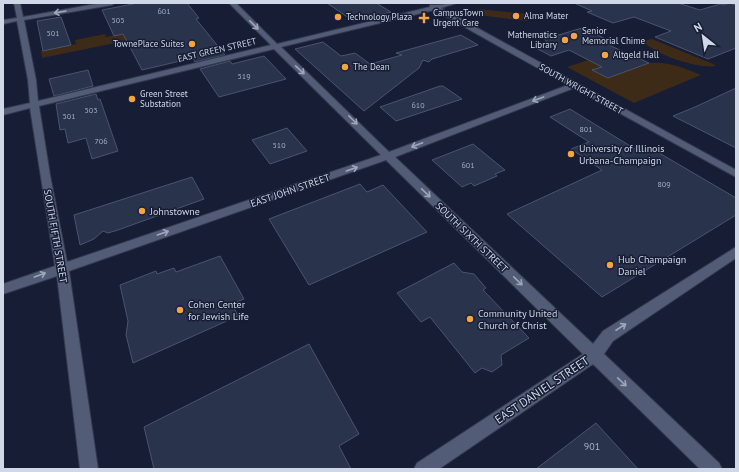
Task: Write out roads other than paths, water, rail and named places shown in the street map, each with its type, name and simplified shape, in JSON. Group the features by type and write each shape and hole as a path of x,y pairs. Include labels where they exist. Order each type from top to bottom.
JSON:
{"street":[{"name":"SOUTH FIFTH STREET","path":"17,3 32,80 34,104 45,175 62,267 89,469"},
{"path":"3,22 112,3"},
{"name":"SOUTH SIXTH STREET","path":"232,3 388,156 713,469"},
{"name":"SOUTH WRIGHT STREET","path":"427,3 736,174"},
{"name":"EAST GREEN STREET","path":"3,112 454,3"},
{"name":"EAST JOHN STREET","path":"3,289 62,267 388,156 575,85"},
{"name":"EAST DANIEL STREET","path":"423,469 594,355 608,336 736,252"}],"place":[{"name":"Alma Mater","path":"516,16"},
{"name":"Technology Plaza","path":"338,17"},
{"name":"CampusTown Urgent Care","path":"424,18"},
{"name":"Senior Memorial Chime","path":"574,36"},
{"name":"Mathematics Library","path":"565,40"},
{"name":"TownePlace Suites","path":"192,44"},
{"name":"Altgeld Hall","path":"605,55"},
{"name":"The Dean","path":"345,67"},
{"name":"Green Street Substation","path":"132,99"},
{"name":"University of Illinois Urbana-Champaign","path":"571,154"},
{"name":"Johnstowne","path":"142,211"},
{"name":"Hub Champaign Daniel","path":"610,265"},
{"name":"Cohen Center for Jewish Life","path":"180,310"},
{"name":"Community United Church of Christ","path":"470,319"}]}
